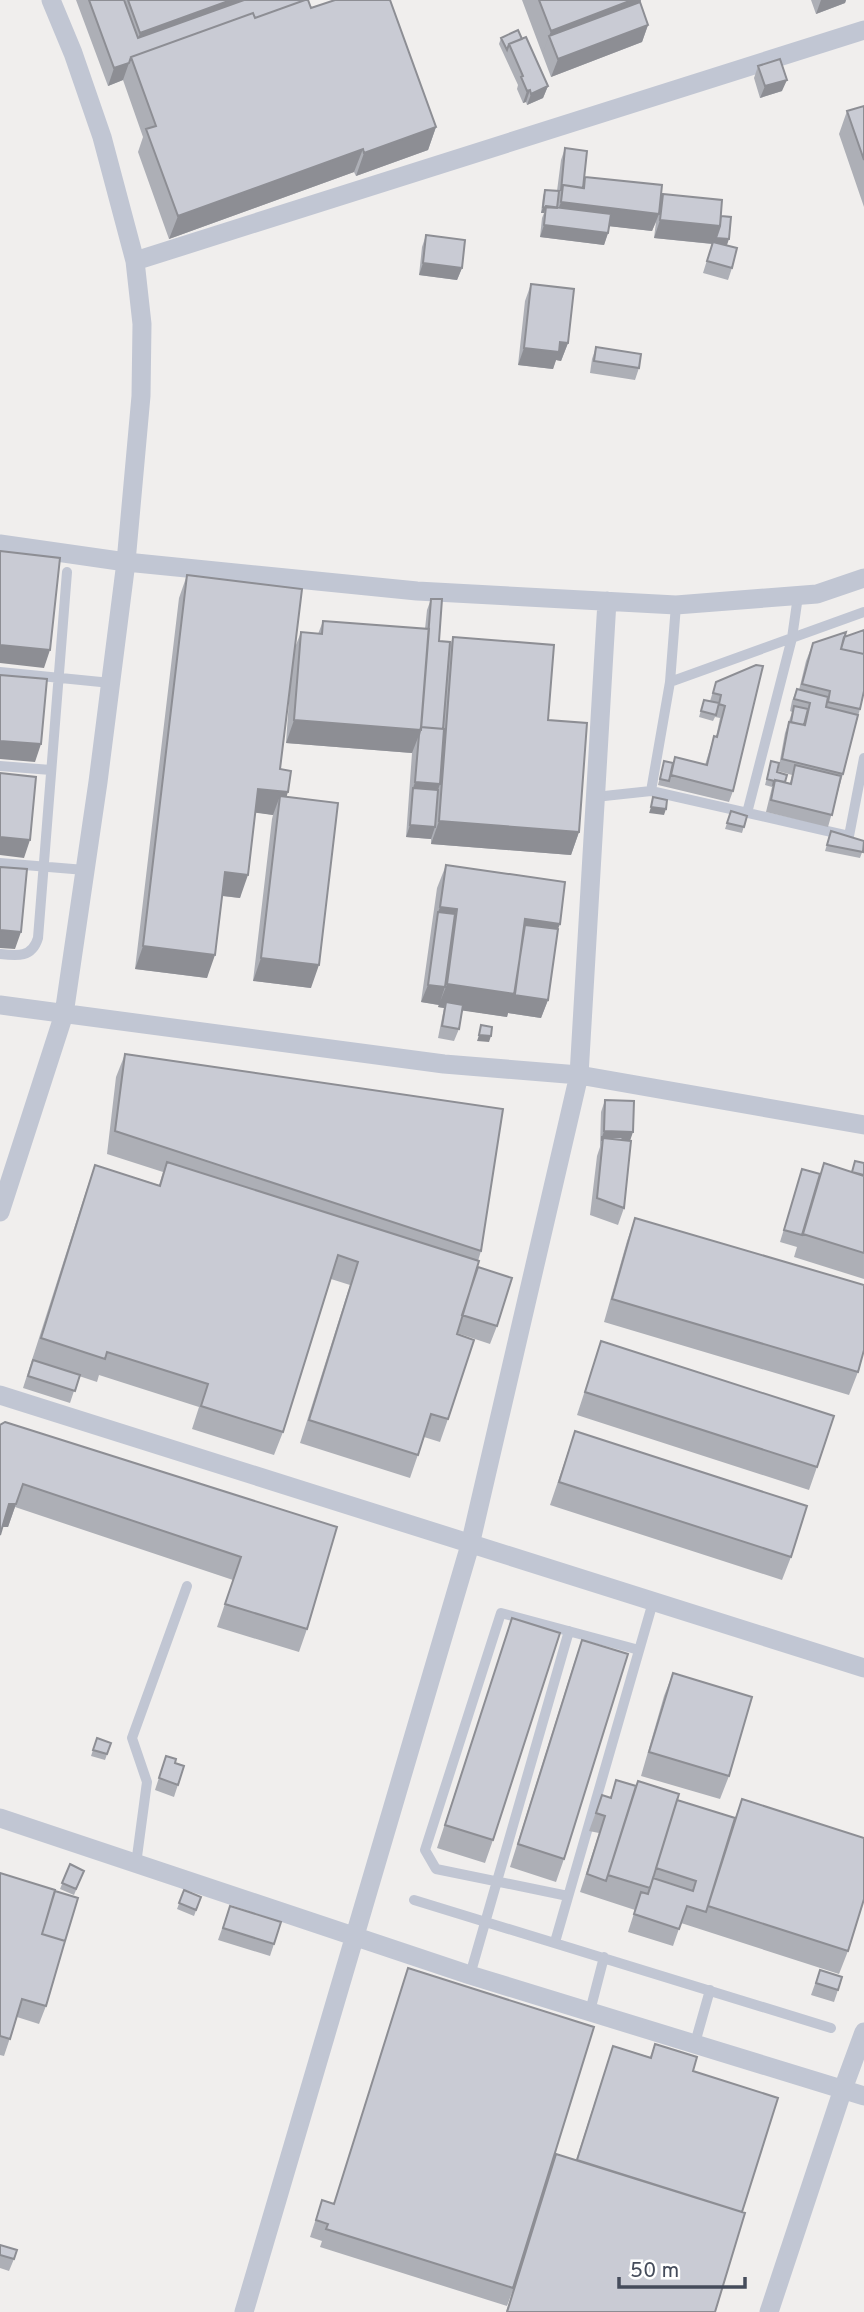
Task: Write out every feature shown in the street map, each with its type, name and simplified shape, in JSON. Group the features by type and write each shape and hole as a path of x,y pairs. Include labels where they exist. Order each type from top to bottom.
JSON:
{"street":[{"path":"0,1212 64,1014 111,683 126,562 141,396 142,324 135,261 102,137 73,53 51,0"},
{"path":"135,261 864,30"},
{"path":"0,544 126,562 417,591 676,605 817,594 864,578"},
{"path":"244,2312 470,1545 579,1075 607,601"},
{"path":"0,1004 444,1064 579,1075 864,1125"},
{"path":"0,1395 864,1668"},
{"path":"0,1818 470,1975 864,2096"},
{"path":"769,2312 864,2032"}],"lane":[{"path":"0,954 24,955 37,944 67,572"},
{"path":"747,813 792,638 798,596"},
{"path":"651,790 670,682 676,605"},
{"path":"670,682 864,612"},
{"path":"0,672 111,683"},
{"path":"596,797 651,790 849,836 864,758"},
{"path":"0,766 51,771"},
{"path":"0,863 85,870"},
{"path":"136,1864 147,1782 132,1738 187,1586"},
{"path":"555,1941 653,1602"},
{"path":"568,1896 436,1869 425,1850 501,1613 639,1650"},
{"path":"470,1975 569,1631"},
{"path":"414,1900 484,1923 555,1941 831,2028"},
{"path":"590,2011 604,1957"},
{"path":"695,2043 710,1990"}],"building":[{"path":"89,0 124,0 138,38 244,0 305,0 255,18 253,13 131,57 129,63 114,68"},
{"path":"128,0 231,0 140,33"},
{"path":"308,0 311,8 335,0 390,0 436,127 364,153 363,149 178,216 146,129 156,126 131,57 253,13 255,18"},
{"path":"539,0 632,0 551,31"},
{"path":"640,2 648,25 558,59 549,36"},
{"path":"518,30 522,39 509,44 507,50 501,38"},
{"path":"526,37 548,86 531,94 530,90 527,91 509,44"},
{"path":"780,59 787,80 765,86 758,66"},
{"path":"864,106 864,160 847,111"},
{"path":"565,148 587,151 583,188 563,185 561,191"},
{"path":"585,177 662,185 659,214 561,202 563,185 584,188"},
{"path":"545,190 559,191 557,208 543,207"},
{"path":"663,194 722,200 720,226 660,220"},
{"path":"546,206 611,214 608,233 544,225"},
{"path":"721,216 731,217 729,239 716,238"},
{"path":"426,235 465,240 462,268 423,263"},
{"path":"713,242 737,248 732,268 707,261"},
{"path":"531,284 574,289 568,343 560,342 559,352 524,348"},
{"path":"596,347 641,354 639,368 594,361"},
{"path":"0,551 60,558 50,650 0,645"},
{"path":"187,575 302,589 280,769 291,771 288,792 258,789 248,875 225,872 215,955 143,946"},
{"path":"431,599 442,599 439,641 450,642 443,729 421,727"},
{"path":"323,621 429,629 421,730 294,720 301,632 322,634"},
{"path":"864,630 864,654 841,649 844,637"},
{"path":"846,632 841,649 864,654 864,691 860,709 828,702 830,691 802,684 813,643"},
{"path":"453,637 554,645 548,720 587,723 579,832 439,821"},
{"path":"756,665 763,666 733,791 671,775 675,757 707,765 725,706 719,704 721,695 713,693 716,682"},
{"path":"0,675 47,679 41,744 0,741"},
{"path":"797,689 828,697 826,707 858,715 843,774 782,759 789,722 805,725 810,703 794,699"},
{"path":"704,700 719,703 716,715 701,711"},
{"path":"794,706 808,709 804,725 791,722"},
{"path":"421,727 444,729 440,784 415,782"},
{"path":"664,761 673,763 669,781 660,779"},
{"path":"771,761 779,763 777,772 787,775 785,782 775,780 773,786 774,781 767,779"},
{"path":"795,765 841,776 832,815 771,800 775,780 791,784"},
{"path":"0,773 36,777 30,840 0,837"},
{"path":"413,788 438,790 435,827 410,825"},
{"path":"280,796 338,803 319,965 261,958"},
{"path":"653,797 667,800 666,809 651,807"},
{"path":"731,811 747,816 744,827 727,823"},
{"path":"831,831 864,841 863,852 827,845"},
{"path":"446,865 565,882 560,924 525,919 515,994 447,984 457,909 440,907"},
{"path":"0,867 27,869 21,932 0,930"},
{"path":"438,912 455,914 445,987 428,985"},
{"path":"525,925 558,929 548,1000 514,995"},
{"path":"446,1002 463,1005 459,1029 442,1026"},
{"path":"481,1025 492,1027 491,1036 479,1035"},
{"path":"125,1054 503,1109 481,1251 115,1131"},
{"path":"605,1100 634,1101 633,1132 604,1131"},
{"path":"602,1137 623,1137 622,1140 603,1138 602,1141"},
{"path":"603,1138 631,1141 624,1208 597,1198"},
{"path":"855,1161 864,1163 864,1175 852,1172"},
{"path":"167,1162 479,1261 457,1334 474,1340 448,1419 431,1414 418,1455 309,1420 358,1262 338,1255 283,1432 201,1406 208,1384 107,1352 105,1359 41,1338 95,1165 160,1186"},
{"path":"824,1163 864,1176 864,1253 803,1234"},
{"path":"802,1169 820,1174 802,1235 784,1230"},
{"path":"635,1218 864,1285 864,1350 858,1372 612,1299"},
{"path":"478,1267 512,1278 497,1326 462,1315"},
{"path":"601,1341 834,1416 817,1467 585,1392"},
{"path":"33,1360 80,1375 75,1391 28,1376"},
{"path":"5,1422 337,1527 307,1629 225,1604 241,1557 23,1484 16,1504 9,1504 0,1535 0,1425"},
{"path":"575,1431 807,1506 791,1557 559,1482"},
{"path":"512,1618 560,1633 493,1840 445,1825"},
{"path":"582,1640 628,1654 564,1859 518,1844"},
{"path":"673,1673 752,1697 729,1776 649,1752"},
{"path":"97,1738 111,1743 107,1754 93,1750"},
{"path":"166,1756 176,1759 175,1763 184,1766 178,1785 159,1778"},
{"path":"616,1780 636,1786 606,1881 587,1874 605,1816 596,1813 602,1795 611,1798"},
{"path":"638,1781 679,1794 650,1888 608,1875"},
{"path":"742,1799 864,1838 864,1899 848,1951 708,1906"},
{"path":"677,1800 735,1818 706,1912 687,1906 679,1929 634,1914 641,1892 648,1894 653,1878 693,1891 696,1881 656,1868"},
{"path":"70,1864 84,1871 76,1889 62,1883"},
{"path":"0,1873 55,1890 42,1934 65,1941 46,2006 22,1999 10,2039 0,2036"},
{"path":"184,1890 201,1897 196,1910 179,1903"},
{"path":"55,1891 78,1898 65,1941 42,1934"},
{"path":"230,1906 281,1922 274,1944 223,1928"},
{"path":"408,1968 594,2027 513,2288 326,2229 328,2224 316,2220 322,2200 334,2204"},
{"path":"820,1970 842,1977 838,1990 816,1983"},
{"path":"655,2044 697,2057 693,2071 778,2098 742,2212 577,2160 613,2046 651,2058"},
{"path":"556,2154 745,2213 715,2312 507,2312"},
{"path":"0,2245 17,2250 14,2259 0,2255"}]}
